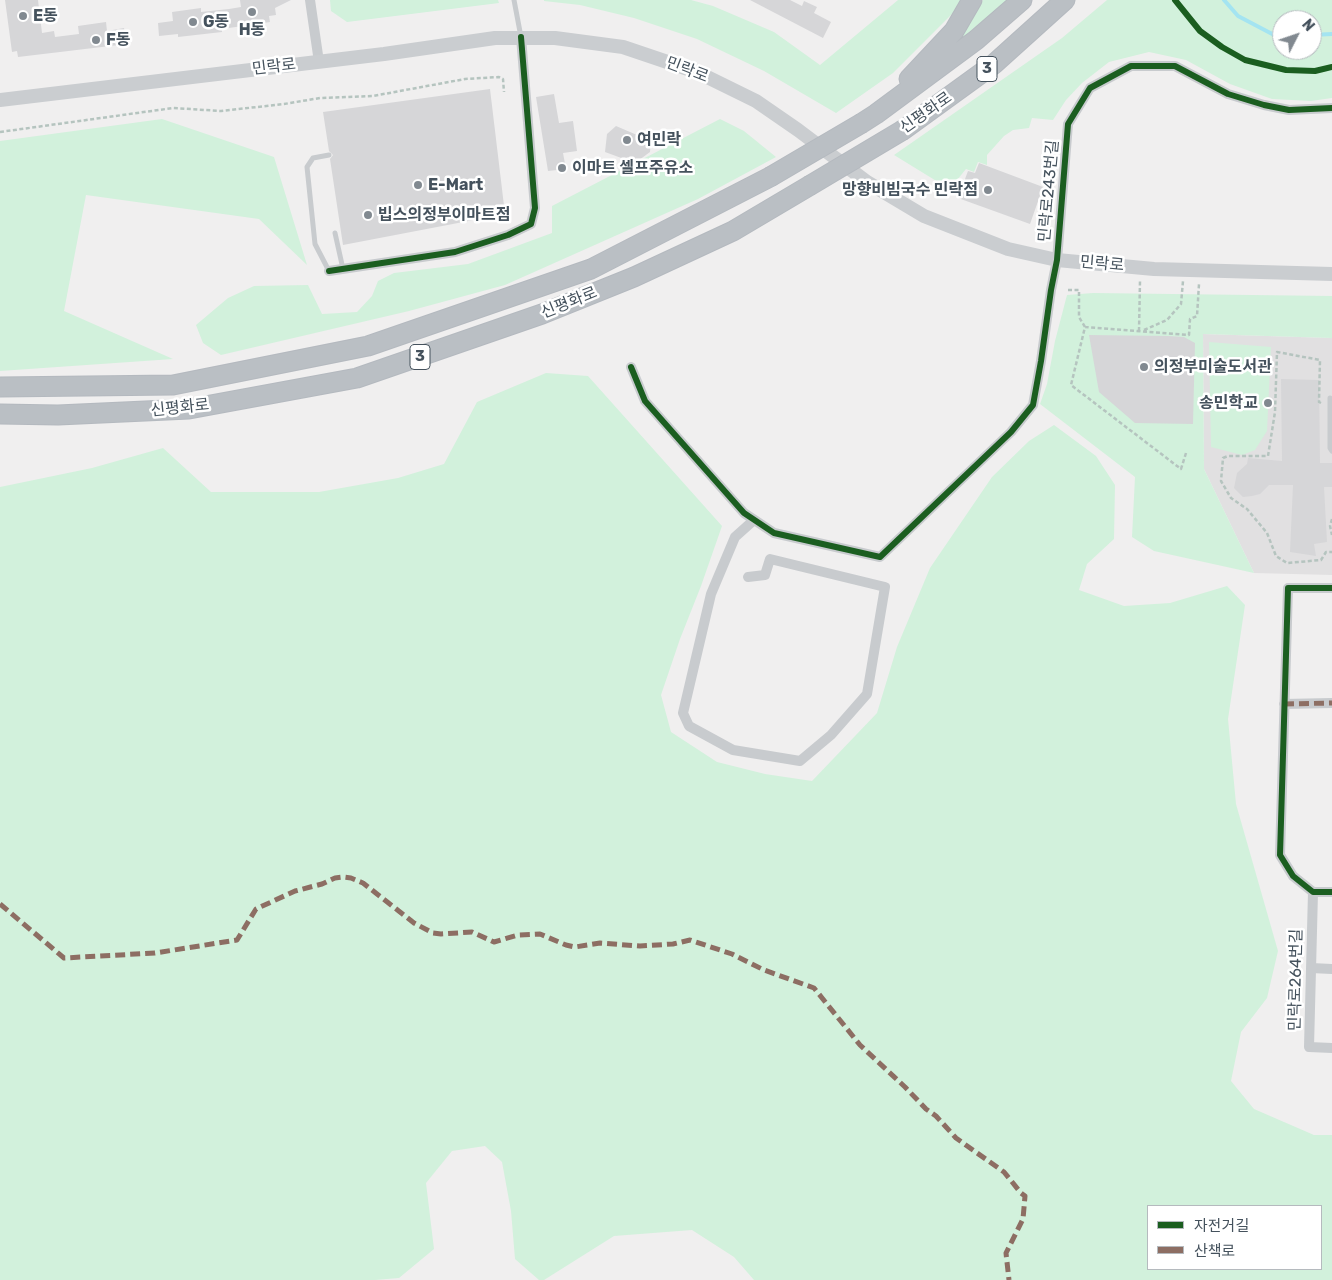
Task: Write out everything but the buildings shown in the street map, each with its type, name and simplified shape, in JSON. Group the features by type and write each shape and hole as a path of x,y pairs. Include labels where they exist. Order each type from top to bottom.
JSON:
{"highway":[{"path":"869,119 954,30 972,0"},
{"name":"신평화로","path":"0,387 173,385 368,346 591,269 770,176 869,119 976,40 1022,0"},
{"name":"신평화로","path":"0,414 58,415 190,409 357,378 542,314 634,277 733,231 903,130 994,64 1065,0"}],"main road":[{"name":"민락로","path":"0,100 318,62 495,38 555,38 623,47 697,72 756,102 798,130 867,182 924,216 1008,249 1057,260 1140,268 1332,274"}],"street":[{"path":"310,0 318,62"},
{"path":"329,271 455,252 508,235 531,224 535,208 521,37"},
{"name":"민락로243번길","path":"754,520 774,534 880,557 1011,432 1033,405 1057,260 1068,124 1090,88 1131,66 1175,66 1228,94 1264,105 1289,110 1332,108"},
{"path":"631,367 645,401 744,513 754,520 735,538 711,594 683,713 689,726 733,750 800,761 831,735 867,694 885,587 770,559 765,575 748,578"},
{"path":"1332,588 1288,588 1280,855 1293,876 1312,892 1332,892"},
{"path":"1284,704 1332,703"},
{"name":"민락로264번길","path":"1312,892 1309,1047 1332,1048"},
{"path":"1311,968 1332,969"}],"lane":[{"path":"514,0 521,37"},
{"path":"329,271 315,244 307,167 313,158 330,155"},
{"path":"335,233 343,269"},
{"path":"1330,401 1330,448 1332,451"}],"path":[{"path":"0,132 173,108 221,111 320,98 374,96 465,79 500,77 503,79 504,92"},
{"path":"1140,268 1140,331"},
{"path":"1140,331 1149,329 1167,320 1181,304 1184,269"},
{"path":"1085,328 1189,335 1190,319 1196,316 1200,270"},
{"path":"1068,290 1079,290 1079,317 1085,328 1071,384 1145,443 1182,469 1186,453"},
{"path":"1330,401 1319,402 1320,360 1277,352 1275,361 1275,412 1268,456 1228,456 1223,458 1222,481 1231,498 1247,509 1267,533 1276,556 1287,563 1321,560 1326,552 1332,552"},
{"path":"1332,520 1330,526 1332,535"}],"shaded area":[{"name":"송민학교","path":"1203,334 1332,338 1332,575 1254,573 1204,469"}],"green space":[{"path":"330,0 498,0 499,3 347,22 331,11"},
{"path":"544,0 691,0 713,6 774,32 820,65 898,0 962,0 955,11 893,73 836,113 764,71 697,39 634,18 580,5"},
{"path":"983,0 1008,0 954,45 954,39"},
{"path":"1107,0 1332,0 1332,98 1311,101 1272,99 1230,84 1186,60 1149,52 1109,62 1082,83 1066,100 1053,120 1032,118 1029,128 1013,130 1004,136 987,155 987,165 978,162 974,172 966,169 953,185 938,182 894,155 1062,38"},
{"path":"162,119 274,157 307,265 259,219 86,195 64,311 173,359 0,371 0,141"},
{"path":"720,119 744,131 776,157 698,199 505,285 409,311 221,355 203,343 196,325 228,298 254,286 308,285 322,314 357,312 372,296 378,281 394,273 468,264 552,233 552,206"},
{"path":"1093,293 1332,296 1332,338 1203,334 1204,469 1254,573 1154,551 1132,537 1135,477 1040,404 1047,384 1055,341 1067,295"},
{"path":"1209,342 1271,347 1267,431 1255,450 1242,455 1211,447"},
{"path":"546,373 588,376 722,526 661,695 671,732 717,762 765,774 812,781 877,713 897,647 930,568 992,477 1029,441 1054,425 1096,456 1115,485 1114,539 1087,564 1079,590 1124,606 1170,603 1227,586 1245,605 1228,719 1236,804 1278,951 1267,998 1241,1032 1231,1081 1254,1109 1314,1135 1332,1135 1332,1280 754,1280 734,1257 692,1230 614,1236 544,1280 539,1280 515,1259 511,1211 502,1162 485,1146 452,1151 426,1183 434,1249 399,1278 375,1280 0,1280 0,487 92,468 163,448 211,492 319,492 398,478 444,464 477,402"}],"waterway":[{"path":"1224,0 1238,16 1272,34"},
{"path":"1322,34 1332,34"}],"marked path":[{"path":"1284,704 1332,703"},
{"path":"0,904 64,958 155,953 237,940 256,909 295,891 343,877 363,883 414,923 433,933 472,932 494,942 518,935 540,934 575,947 600,943 640,946 673,944 690,940 732,954 764,970 814,988 860,1045 926,1109 936,1116 956,1138 1004,1172 1025,1196 1023,1219 1006,1253 1009,1280"}],"cycle path":[{"path":"1175,0 1200,31 1222,47 1245,60 1286,70 1315,71 1332,67"},
{"path":"329,271 455,252 508,235 531,224 535,208 521,37"},
{"path":"631,367 645,401 744,513 774,533 880,557 1011,432 1033,405 1057,260 1068,124 1090,88 1131,66 1175,66 1228,94 1264,105 1289,110 1332,108"},
{"path":"1332,588 1288,588 1280,855 1293,876 1313,892 1332,892"}],"place":[{"name":"H동","path":"252,12"},
{"name":"E동","path":"23,16"},
{"name":"G동","path":"193,22"},
{"name":"F동","path":"96,40"},
{"name":"여민락","path":"627,140"},
{"name":"이마트 셀프주유소","path":"562,168"},
{"name":"E-Mart","path":"418,185"},
{"name":"망향비빔국수 민락점","path":"988,190"},
{"name":"빕스의정부이마트점","path":"368,215"},
{"name":"의정부미술도서관","path":"1144,367"},
{"name":"송민학교","path":"1268,403"}]}
